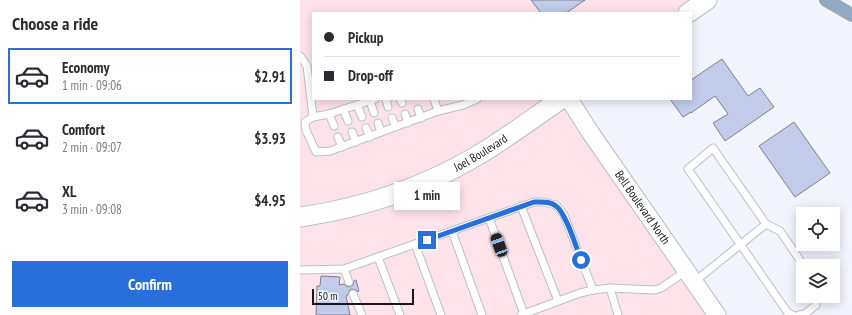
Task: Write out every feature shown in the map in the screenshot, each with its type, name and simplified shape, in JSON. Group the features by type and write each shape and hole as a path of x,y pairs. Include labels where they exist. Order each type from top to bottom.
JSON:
{"main road":[{"path":"689,12 707,0"},
{"name":"Joel Boulevard","path":"300,217 359,206 396,195 436,178 474,158 560,100"}],"street":[{"name":"Bell Boulevard North","path":"569,100 717,315"}],"lane":[{"path":"300,56 307,66 313,117"},
{"path":"374,113 372,100 329,114 313,117 306,122 306,130 316,152 330,151 438,111 474,100"},
{"path":"386,100 388,106"},
{"path":"434,100 438,111"},
{"path":"357,105 362,117"},
{"path":"343,109 348,121"},
{"path":"418,109 421,118"},
{"path":"329,114 334,126"},
{"path":"405,114 408,122"},
{"path":"392,118 396,127"},
{"path":"378,122 382,132"},
{"path":"366,128 370,136"},
{"path":"352,132 356,142"},
{"path":"338,136 342,147"},
{"path":"792,315 788,313 688,168 713,148 766,224 780,231 799,259"},
{"path":"300,270 344,269 521,206 534,202 544,202 556,205 564,215 593,290"},
{"path":"521,206 558,301"},
{"path":"489,218 522,314 593,290 610,288 655,290 661,288 690,276 740,244 766,224"},
{"path":"452,231 482,315"},
{"path":"414,244 441,315"},
{"path":"378,257 400,315"},
{"path":"344,269 350,282"},
{"path":"610,288 618,315"},
{"path":"353,294 362,315"},
{"path":"800,315 805,314 816,305 816,303"}],"shaded area":[{"path":"300,0 693,0 675,12 312,12 312,100 546,100 489,139 433,171 357,198 300,209"},
{"path":"564,106 708,315 300,315 300,225 323,222"}],"building":[{"path":"531,0 585,0 567,12 540,12"},
{"path":"722,59 748,96 760,88 774,107 725,141 713,123 728,114 715,96 683,117 671,100 692,100 692,79"},
{"path":"794,122 830,173 795,197 759,146"},
{"path":"321,276 340,277 339,285 344,284 349,287 353,285 354,281 356,280 359,291 358,292 351,289 346,296 350,315 316,315 317,286 320,286"}],"waterway":[{"path":"826,0 852,15"}],"route":[{"path":"427,240 534,202 544,202 556,205 564,215 581,260"}]}
